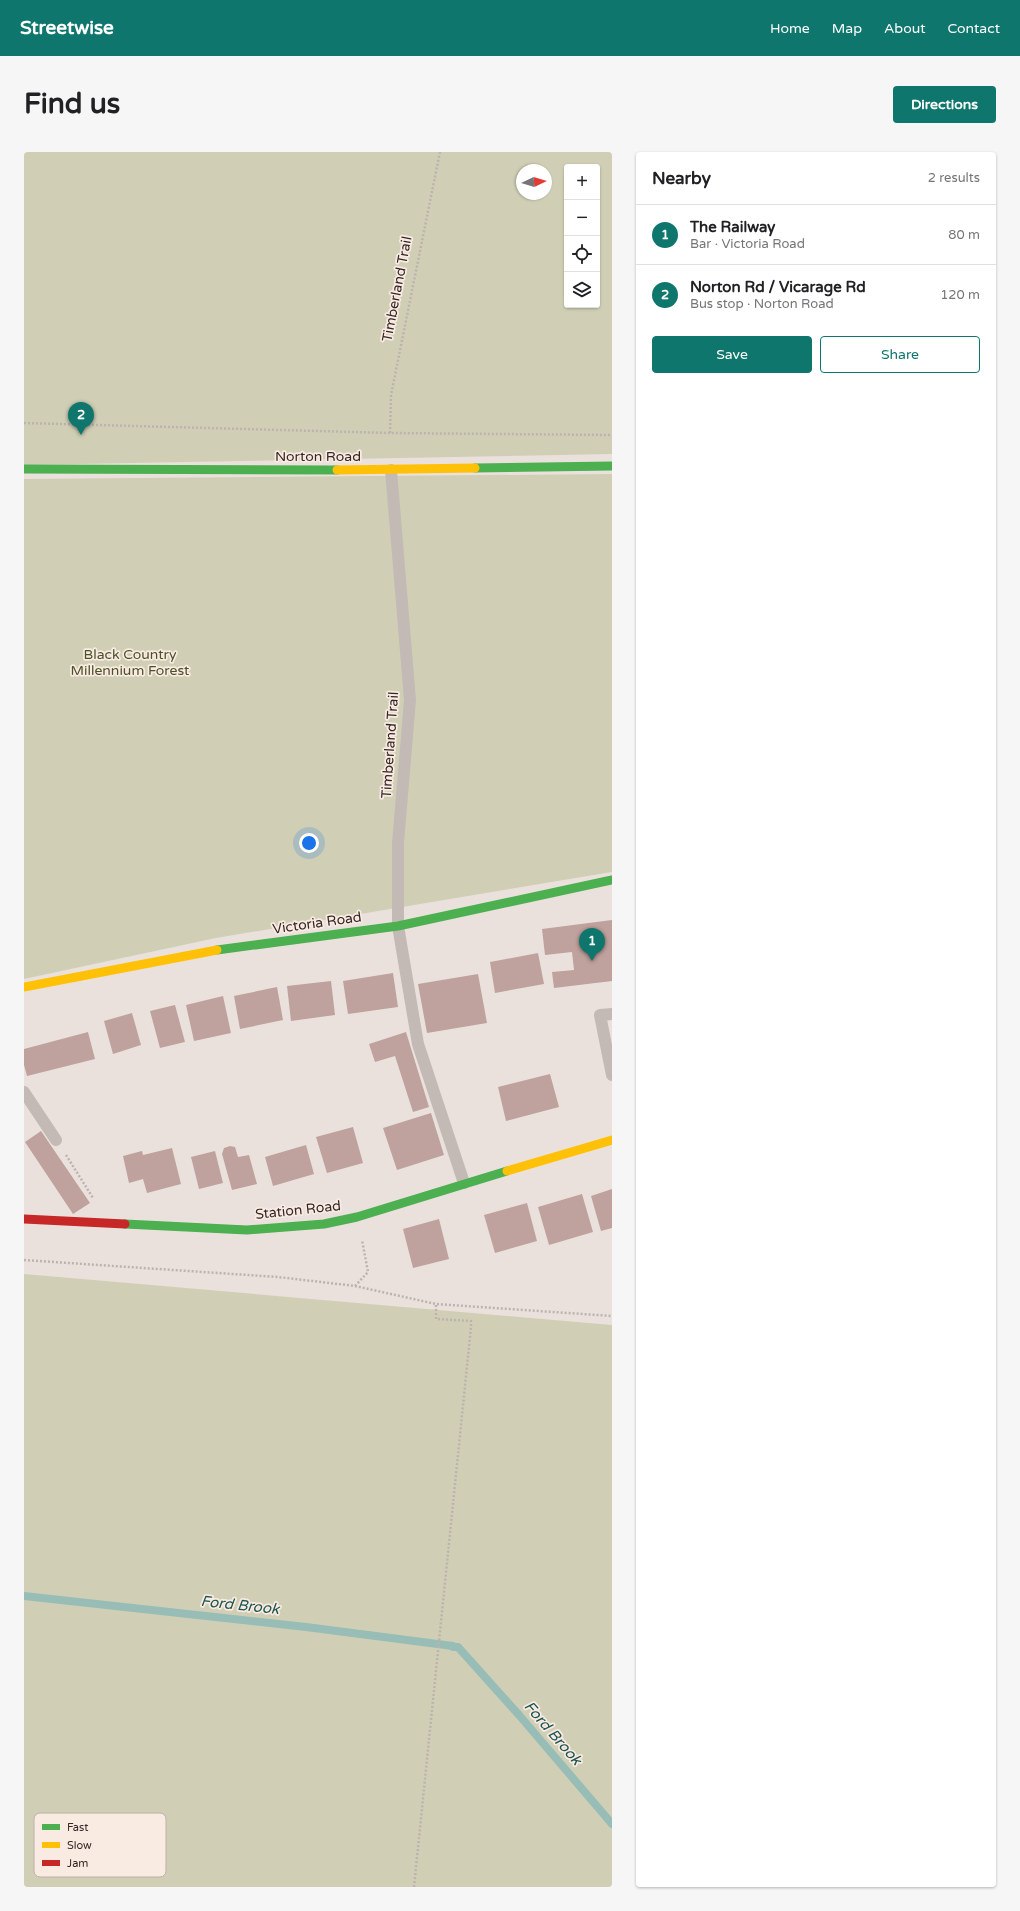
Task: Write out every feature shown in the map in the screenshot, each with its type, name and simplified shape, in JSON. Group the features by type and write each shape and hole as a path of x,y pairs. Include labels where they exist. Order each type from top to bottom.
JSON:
{"street":[{"name":"Norton Road","path":"24,469 391,470 612,466"},
{"name":"Victoria Road","path":"24,987 205,952 398,926 612,880"},
{"name":"Station Road","path":"24,1219 247,1230 324,1224 357,1217 464,1183 612,1140"}],"lane":[{"name":"Timberland Trail","path":"391,470 410,700 398,843 398,926 418,1044 464,1183"},
{"path":"612,1014 600,1015 612,1075"},
{"path":"24,1092 56,1140"}],"path":[{"name":"Timberland Trail","path":"390,433 391,395 440,152"},
{"path":"24,423 390,433 612,435"},
{"path":"56,1140 109,1222"},
{"path":"355,1286 368,1272 361,1235"},
{"path":"24,1260 278,1277 355,1286 436,1304 612,1316"},
{"path":"414,1887 471,1321 436,1320 436,1304"}],"green space":[{"path":"24,152 612,152 612,454 24,465"},
{"name":"Black Country Millennium Forest","path":"612,474 612,872 216,938 24,979 24,479"},
{"path":"24,1274 612,1325 612,1887 24,1887"}],"building":[{"path":"612,920 612,981 554,988 552,972 574,970 572,952 545,955 542,929"},
{"path":"538,953 544,984 495,993 490,962"},
{"path":"393,973 398,1007 348,1014 343,981"},
{"path":"478,974 487,1023 427,1033 418,984"},
{"path":"331,981 335,1015 291,1021 287,986"},
{"path":"277,987 283,1020 240,1029 234,996"},
{"path":"223,996 231,1033 194,1041 186,1005"},
{"path":"175,1005 185,1042 160,1048 150,1011"},
{"path":"132,1013 141,1045 113,1054 104,1021"},
{"path":"88,1032 95,1059 27,1076 24,1065 24,1049"},
{"path":"406,1032 429,1107 413,1112 395,1056 375,1062 369,1044"},
{"path":"550,1074 559,1107 506,1121 498,1087"},
{"path":"431,1113 444,1155 397,1170 383,1128"},
{"path":"353,1127 363,1163 327,1173 316,1137"},
{"path":"41,1131 90,1203 73,1214 25,1142"},
{"path":"306,1145 314,1174 273,1186 265,1157"},
{"path":"230,1146 235,1147 238,1157 249,1155 257,1184 232,1190 222,1154 224,1148"},
{"path":"172,1148 181,1184 147,1193 143,1179 129,1183 123,1156 142,1151 143,1155"},
{"path":"215,1151 223,1183 199,1189 191,1157"},
{"path":"612,1189 612,1228 601,1231 591,1196"},
{"path":"582,1194 593,1232 549,1245 538,1207"},
{"path":"527,1203 537,1241 495,1253 484,1215"},
{"path":"439,1219 449,1259 413,1268 403,1229"}],"waterway":[{"name":"Ford Brook","path":"24,1596 306,1627 453,1646"},
{"name":"Ford Brook","path":"453,1647 458,1647 519,1715 612,1824"}],"traffic: fast":[{"path":"475,468 612,466"},
{"path":"24,469 337,470"},
{"path":"217,950 398,926 612,880"},
{"path":"125,1224 247,1230 324,1224 357,1217 507,1171"}],"traffic: slow":[{"path":"337,470 475,468"},
{"path":"24,987 217,950"},
{"path":"507,1171 612,1140"}],"traffic: jam":[{"path":"24,1219 125,1224"}],"place":[{"name":"Norton Rd / Vicarage Rd","path":"81,435"},
{"name":"The Railway","path":"592,961"}]}
